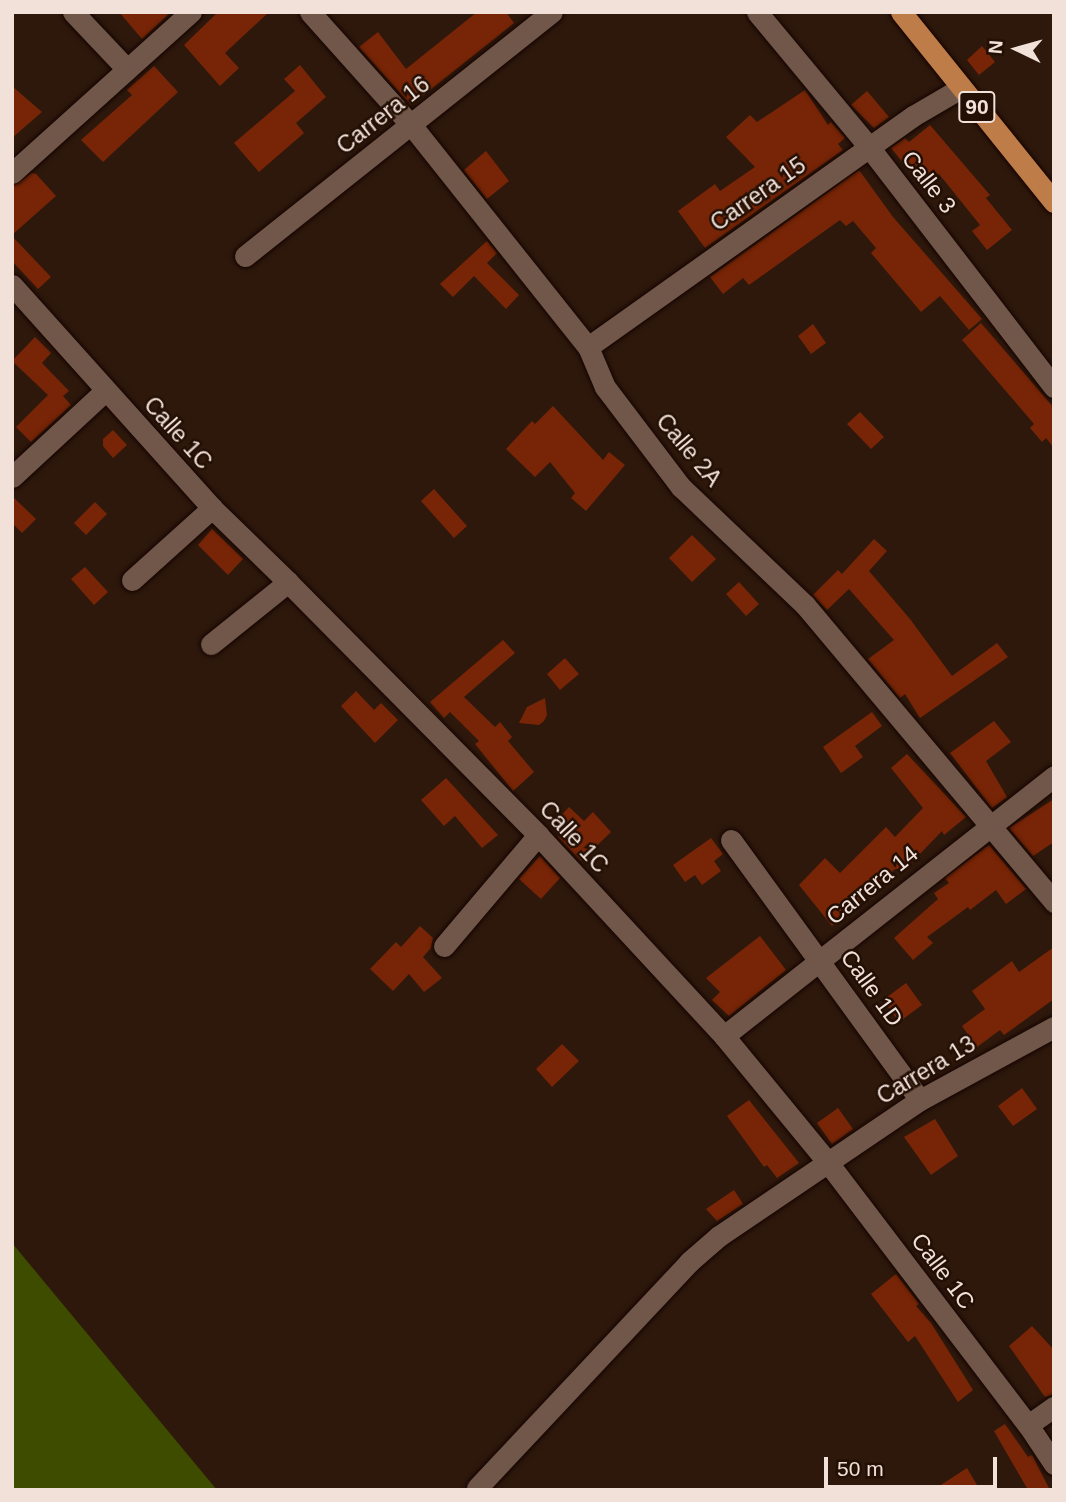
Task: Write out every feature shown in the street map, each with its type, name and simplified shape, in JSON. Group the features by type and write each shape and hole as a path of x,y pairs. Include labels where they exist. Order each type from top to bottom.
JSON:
{"highway":[{"name":"90","path":"901,12 1054,202"}],"street":[{"path":"74,12 126,68"},
{"path":"12,173 191,12"},
{"name":"Calle 2A","path":"310,12 412,126 588,347 605,387 681,487 804,605 1054,902"},
{"name":"Carrera 16","path":"245,256 412,126 552,12"},
{"name":"Calle 3","path":"757,12 869,147 1054,387"},
{"name":"Carrera 15","path":"588,347 912,116 961,88"},
{"name":"Calle 1C","path":"12,285 212,508 538,835 724,1036 829,1164 1028,1425 1054,1464"},
{"path":"12,477 105,391"},
{"path":"132,580 212,508"},
{"path":"211,644 288,582"},
{"name":"Carrera 14","path":"724,1036 1054,775"},
{"path":"444,946 538,835"},
{"name":"Calle 1D","path":"731,840 920,1101"},
{"name":"Carrera 13","path":"477,1488 702,1250 737,1223 920,1101 1054,1027"},
{"path":"1028,1425 1054,1407"}],"green space":[{"path":"12,1243 217,1490 12,1490"}],"building":[{"path":"119,12 171,12 142,39"},
{"path":"218,12 269,12 225,53 239,68 220,86 184,45"},
{"path":"477,12 506,12 514,23 411,105 359,47 378,32 406,69"},
{"path":"982,46 995,62 979,75 967,60"},
{"path":"300,65 326,97 296,123 304,133 259,172 234,143 295,91 284,79"},
{"path":"154,66 178,92 103,162 81,140 132,95 127,90"},
{"path":"12,86 42,112 12,138"},
{"path":"805,90 828,125 831,122 845,138 838,144 843,150 705,248 678,211 715,184 720,191 755,167 726,137 750,115 757,122"},
{"path":"867,91 889,117 874,128 851,105"},
{"path":"930,125 990,195 986,198 1012,230 987,250 972,231 980,225 939,174 923,187 891,148 905,138 909,142"},
{"path":"486,151 509,181 487,199 464,170"},
{"path":"859,170 893,217 982,319 969,330 940,296 921,312 871,253 876,248 853,221 846,226 840,220 749,285 743,278 723,294 710,277"},
{"path":"32,173 56,196 12,235 12,186"},
{"path":"12,236 51,277 38,289 12,261"},
{"path":"487,241 497,253 487,263 519,295 506,309 474,276 453,297 440,284"},
{"path":"981,323 1054,408 1054,448 1046,438 1042,442 1030,428 1034,424 962,340"},
{"path":"813,324 826,343 811,354 798,336"},
{"path":"35,337 51,353 42,363 69,391 63,396 71,405 31,442 16,427 48,395 12,361"},
{"path":"553,406 603,460 609,452 625,465 586,511 571,498 575,493 550,462 535,477 506,449 532,421 535,424"},
{"path":"860,412 884,437 871,449 847,424"},
{"path":"113,430 127,445 113,458 103,446 103,439"},
{"path":"434,489 467,526 454,538 421,501"},
{"path":"12,496 36,519 22,533 12,523"},
{"path":"95,502 107,514 86,535 74,523"},
{"path":"212,529 243,559 228,575 198,545"},
{"path":"692,535 716,559 692,582 669,558"},
{"path":"874,539 887,551 869,571 910,619 952,676 997,643 1008,657 920,718 905,694 900,698 868,659 894,640 849,589 827,610 813,595 838,570 842,574"},
{"path":"85,567 108,592 94,605 71,579"},
{"path":"739,582 759,604 746,616 726,594"},
{"path":"503,640 515,653 464,697 495,727 500,722 512,737 508,741 534,772 513,791 475,744 479,741 450,712 444,718 430,702"},
{"path":"565,658 579,674 560,690 547,674"},
{"path":"356,691 374,710 381,703 398,720 375,743 341,706"},
{"path":"545,698 547,715 544,721 539,725 519,723 527,707"},
{"path":"872,712 882,726 855,746 863,757 841,773 823,747"},
{"path":"994,721 1011,742 986,761 1007,797 992,808 950,753"},
{"path":"907,754 966,817 944,835 942,831 902,869 895,869 832,926 799,885 825,858 840,873 886,827 895,837 923,808 891,768"},
{"path":"446,778 498,835 482,848 455,816 444,826 421,800"},
{"path":"1054,799 1054,842 1033,856 1009,828"},
{"path":"569,807 584,821 593,812 611,832 581,861 558,837 564,830 555,822"},
{"path":"711,838 723,854 714,861 721,871 702,885 695,875 685,882 673,865"},
{"path":"989,845 1026,889 1006,904 996,890 970,910 968,907 927,937 933,943 913,960 894,938 938,899 934,893 949,883 945,878"},
{"path":"540,856 560,878 541,899 519,879"},
{"path":"420,926 433,938 431,948 423,957 442,978 424,992 409,974 393,991 370,969 396,942 401,947"},
{"path":"760,936 786,970 729,1016 712,1000 720,992 706,978"},
{"path":"1054,947 1054,999 1004,1035 1000,1030 977,1047 962,1026 985,1009 972,991 1012,961 1019,972"},
{"path":"906,983 922,1005 899,1022 883,1000"},
{"path":"562,1044 579,1061 552,1087 536,1069"},
{"path":"1022,1088 1037,1109 1013,1126 998,1106"},
{"path":"749,1100 799,1163 777,1178 767,1165 764,1167 727,1116"},
{"path":"838,1108 853,1129 832,1144 817,1123"},
{"path":"935,1119 958,1156 931,1175 904,1137"},
{"path":"734,1190 743,1204 717,1221 706,1209"},
{"path":"896,1274 919,1304 916,1306 931,1323 973,1390 958,1402 915,1336 908,1342 871,1294"},
{"path":"1032,1326 1054,1350 1054,1394 1045,1397 1009,1346"},
{"path":"1005,1424 1028,1457 1032,1455 1050,1490 1028,1490 994,1431"},
{"path":"967,1468 980,1490 933,1490"}]}
